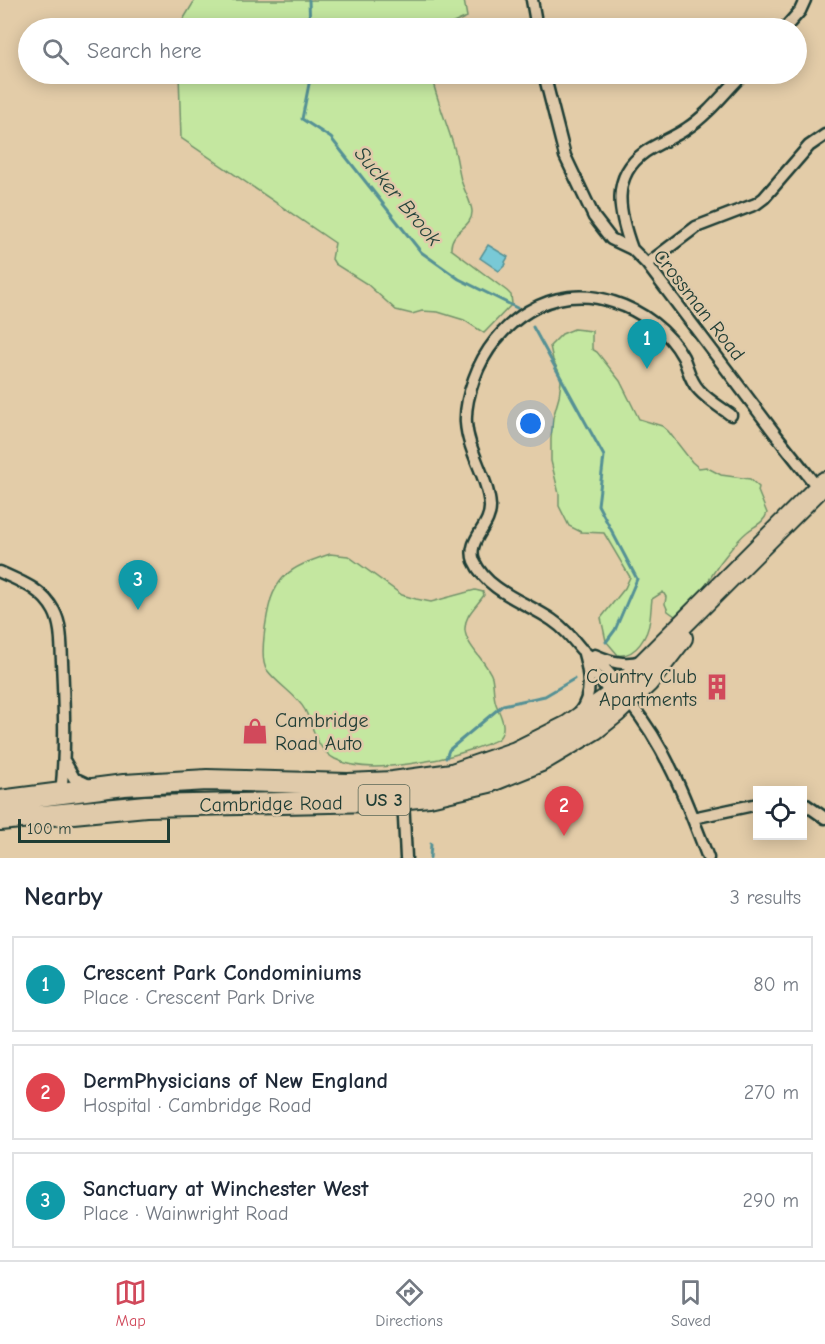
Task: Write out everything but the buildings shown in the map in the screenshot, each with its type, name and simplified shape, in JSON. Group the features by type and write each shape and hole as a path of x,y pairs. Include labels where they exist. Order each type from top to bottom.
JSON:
{"highway":[{"name":"Cambridge Road","path":"0,820 115,808 279,802 348,803 429,796 462,789 518,771 542,761 595,729 652,655 822,485"},
{"name":"Cambridge Road","path":"124,785 215,779 378,783 435,777 504,757 555,734 620,695 660,667 710,596"},
{"path":"279,781 279,802"},
{"name":"US 3","path":"0,801 124,785"}],"street":[{"path":"532,0 535,18"},
{"path":"794,18 805,0"},
{"name":"Crossman Road","path":"546,84 565,156 594,217 606,234 616,242 632,249 647,264 769,427 822,485"},
{"path":"632,249 622,222 620,199 626,172 637,158 694,124 732,84"},
{"path":"647,264 696,227 756,204 771,191 808,146 825,135"},
{"path":"620,695 606,670 582,650 570,636 553,621 495,587 474,559 473,544 487,522 490,506 466,423 471,388 483,357 508,326 537,306 580,296 611,301 642,315 668,336 680,353 697,388 731,415"},
{"path":"0,572 35,589 48,602 56,616 60,634 65,762 61,794"},
{"path":"582,650 606,660 626,664 652,655"},
{"path":"555,734 577,716 585,706 589,682 587,664 582,650"},
{"path":"587,664 620,695 645,723 685,795 708,858"},
{"path":"65,762 74,778 84,784 95,787 124,785"},
{"path":"403,798 406,858"},
{"path":"693,818 753,805"},
{"path":"807,805 825,818"}],"green space":[{"path":"195,0 464,0 467,17 465,18 184,18"},
{"path":"179,84 434,84 472,211 469,221 454,237 451,249 507,291 511,295 512,304 484,333 464,320 438,312 422,311 412,314 396,310 367,284 335,264 332,259 335,243 181,138"},
{"path":"574,329 592,331 592,349 620,381 639,419 662,426 699,468 706,467 721,475 750,479 759,487 758,491 767,513 761,522 736,543 700,594 682,613 675,616 668,611 663,592 652,599 649,626 644,638 636,649 624,655 618,655 606,641 601,618 625,588 630,577 604,533 581,532 569,526 559,506 559,494 551,461 553,418 561,381 550,346 562,334"},
{"path":"330,554 348,556 402,595 416,599 431,602 475,590 483,592 484,595 467,620 465,630 469,642 492,677 495,701 503,725 499,738 480,747 444,758 373,767 347,764 335,759 323,749 301,704 267,670 264,664 263,646 271,599 281,580 300,566"}],"water":[{"path":"488,245 508,257 506,264 499,271 480,258"}],"waterway":[{"name":"Sucker Brook","path":"309,0 310,18"},
{"name":"Sucker Brook","path":"309,84 302,119 331,138 421,252 459,279 517,308"},
{"name":"Sucker Brook","path":"533,327 604,456 598,505 637,579 615,630 606,642"},
{"name":"Sucker Brook","path":"446,758 449,750 503,705 545,696 574,679"},
{"name":"Sucker Brook","path":"430,858 431,844"}],"place":[{"name":"Crescent Park Condominiums","path":"647,369"},
{"name":"Sanctuary at Winchester West","path":"138,610"},
{"name":"Country Club Apartments","path":"717,687"},
{"name":"Cambridge Road Auto","path":"255,731"},
{"name":"DermPhysicians of New England","path":"564,836"}]}
